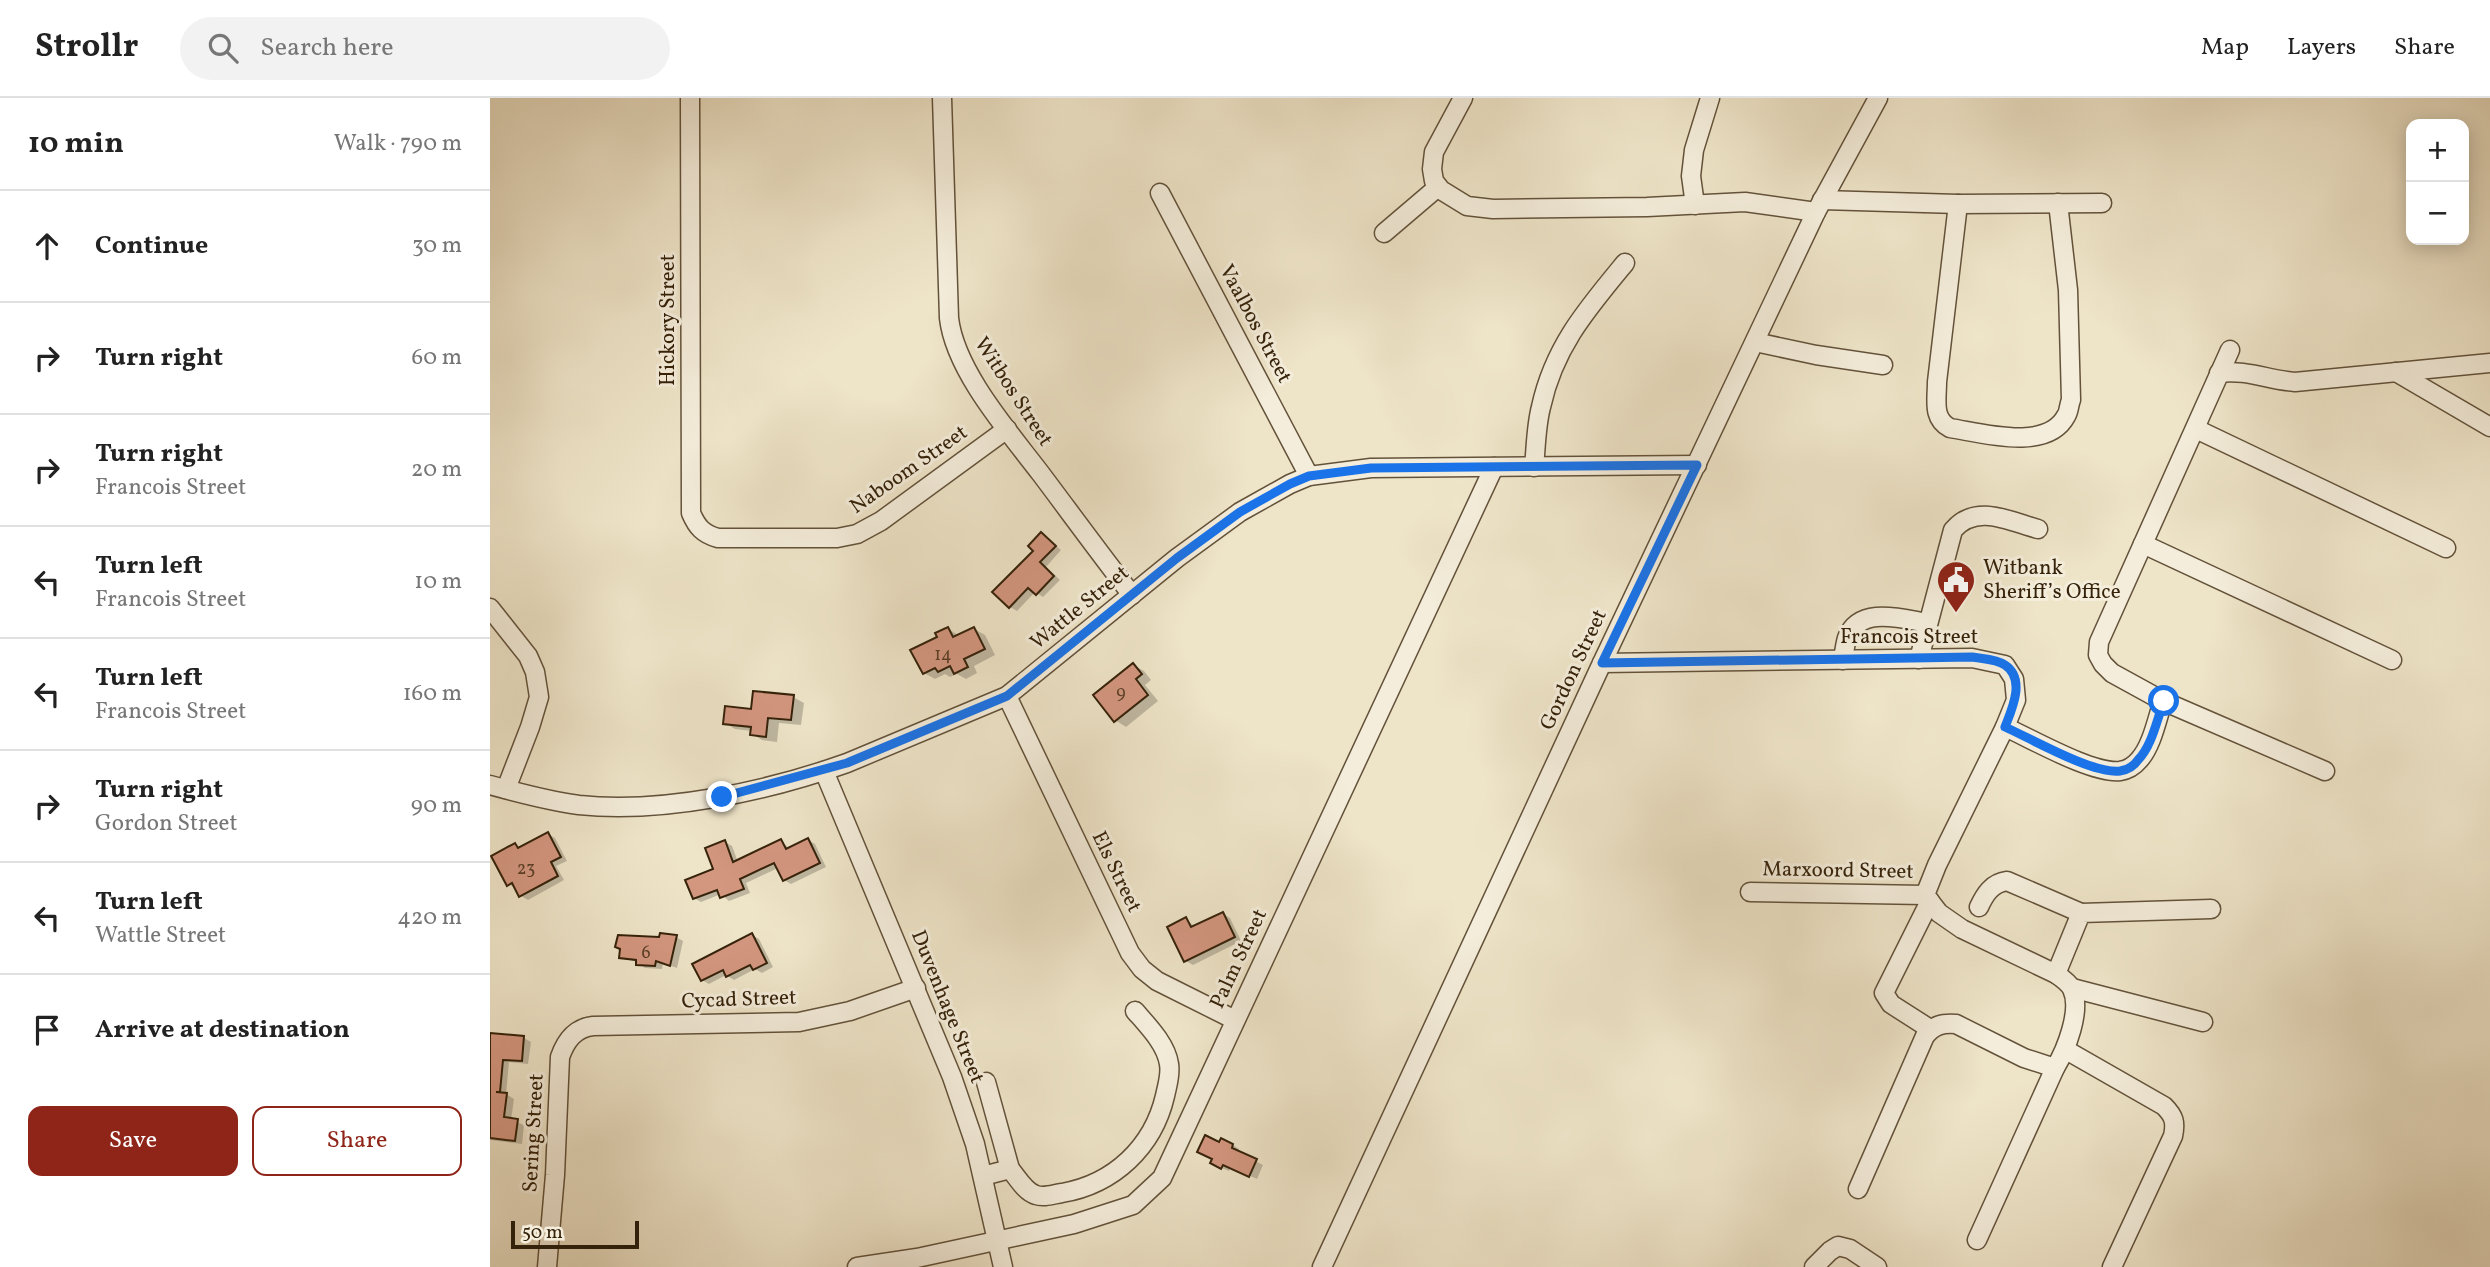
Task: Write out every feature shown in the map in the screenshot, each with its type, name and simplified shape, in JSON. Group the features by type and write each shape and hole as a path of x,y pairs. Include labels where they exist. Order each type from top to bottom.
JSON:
{"street":[{"name":"Hickory Street","path":"690,98 691,513 696,525 708,535"},
{"name":"Witbos Street","path":"942,98 951,330 967,371 1007,429 1132,595"},
{"path":"1463,98 1434,152 1432,169 1438,187 1453,200 1467,206 1493,209 1745,202 1819,206 2102,203"},
{"path":"1695,205 1691,176 1694,150 1710,98"},
{"name":"Gordon Street","path":"1322,1267 1602,663 1819,206 1878,98"},
{"path":"1384,233 1438,187"},
{"name":"Vaalbos Street","path":"1160,192 1309,476"},
{"path":"1958,204 1937,383 1937,412 1943,425 1950,428 2025,438 2043,435 2057,426 2067,416 2071,400 2068,290 2058,203"},
{"path":"1534,467 1540,409 1554,364 1580,318 1625,263"},
{"path":"1755,342 1815,355 1883,365"},
{"path":"2230,350 2099,642 2098,654 2112,673 2164,701 2325,771"},
{"path":"2218,373 2232,371 2295,382 2490,363"},
{"path":"2396,372 2490,427"},
{"name":"Naboom Street","path":"708,535 718,538 837,538 857,534 881,521 1007,429"},
{"path":"2196,429 2446,548"},
{"name":"Wattle Street","path":"498,787 579,805 636,806 722,797 824,771 1007,696 1240,512 1309,476 1371,468 1697,465"},
{"name":"Palm Street","path":"857,1267 998,1241 1074,1223 1133,1205 1149,1193 1162,1178 1494,467"},
{"path":"1919,659 1953,530 1964,519 1979,515 2038,529"},
{"path":"2143,544 2392,660"},
{"path":"490,608 528,656 535,672 539,697 530,727 498,787"},
{"path":"1843,660 1848,636 1856,624 1867,618 1881,616 1928,623"},
{"name":"Francois Street","path":"1602,663 1972,657 2005,665 2010,670 2016,687 2016,700 1937,865 1928,898 1884,993 1891,1004 1930,1029"},
{"name":"Els Street","path":"1007,696 1130,953 1142,969 1157,981 1236,1020"},
{"path":"2005,727 2081,762 2110,771 2121,771 2129,768 2144,751 2164,701"},
{"name":"Duvenhage Street","path":"824,771 952,1077 975,1144 1003,1267"},
{"path":"1979,907 1986,892 1997,883 2007,881 2081,913 2211,909"},
{"name":"Marxoord Street","path":"1750,892 1928,898"},
{"path":"1928,898 1939,913 1962,929 2056,974 2072,988 2203,1022"},
{"path":"2056,974 2081,913"},
{"name":"Cycad Street","path":"566,1043 580,1029 593,1026 799,1022 850,1011 916,988"},
{"path":"1977,1240 2055,1068 2066,1050 2074,1015 2072,988"},
{"path":"986,1082 1010,1169 1028,1191 1046,1196 1073,1191 1109,1176 1126,1165 1153,1130 1163,1104 1170,1066 1166,1052 1135,1011"},
{"path":"1858,1189 1930,1029 1945,1023 1956,1024 2024,1058 2055,1068"},
{"name":"Sering Street","path":"547,1267 555,1175 560,1056 566,1043"},
{"path":"2066,1050 2164,1106 2173,1115 2175,1124 2173,1136 2112,1267"},
{"path":"983,1176 1010,1169"},
{"path":"1814,1267 1838,1246 1850,1249 1877,1267"}],"building":[{"path":"1041,532 1056,546 1040,562 1054,576 1036,595 1028,588 1009,608 992,592 1033,551 1028,546"},
{"path":"948,627 953,637 974,627 985,649 964,659 968,667 954,674 950,666 938,672 935,668 923,674 910,650 937,637 935,633"},
{"path":"1133,663 1142,674 1136,679 1148,695 1114,722 1093,695"},
{"path":"753,691 794,695 791,720 768,718 766,737 750,735 751,727 723,724 725,706 751,709"},
{"path":"548,832 561,857 551,862 558,876 519,897 512,883 507,886 491,856 515,843 518,848"},
{"path":"808,838 820,863 783,881 774,863 740,879 744,889 720,898 717,890 693,899 685,880 713,869 705,848 725,840 733,862 781,839 786,849"},
{"path":"1223,912 1235,937 1184,962 1167,927 1186,917 1191,927"},
{"path":"660,933 677,935 670,966 656,961 655,966 636,965 636,960 619,958 620,949 615,947 618,935 659,937"},
{"path":"752,933 767,963 753,970 750,965 726,977 723,970 701,981 692,964"},
{"path":"490,1033 524,1036 522,1061 503,1060 500,1092 496,1092 507,1093 504,1117 518,1119 515,1141 490,1138"},
{"path":"1205,1135 1219,1142 1221,1138 1233,1144 1232,1148 1257,1159 1249,1177 1223,1165 1221,1169 1210,1163 1212,1159 1197,1152"}],"place":[{"name":"Witbank Sheriff’s Office","path":"1956,614"}],"route":[{"path":"722,797 847,763 1007,696 1177,558 1240,512 1309,476 1371,468 1697,465 1602,663 1972,657 1996,661 2010,670 2016,687 2016,700 2005,727 2081,762 2110,771 2129,768 2138,760 2164,701"}]}
